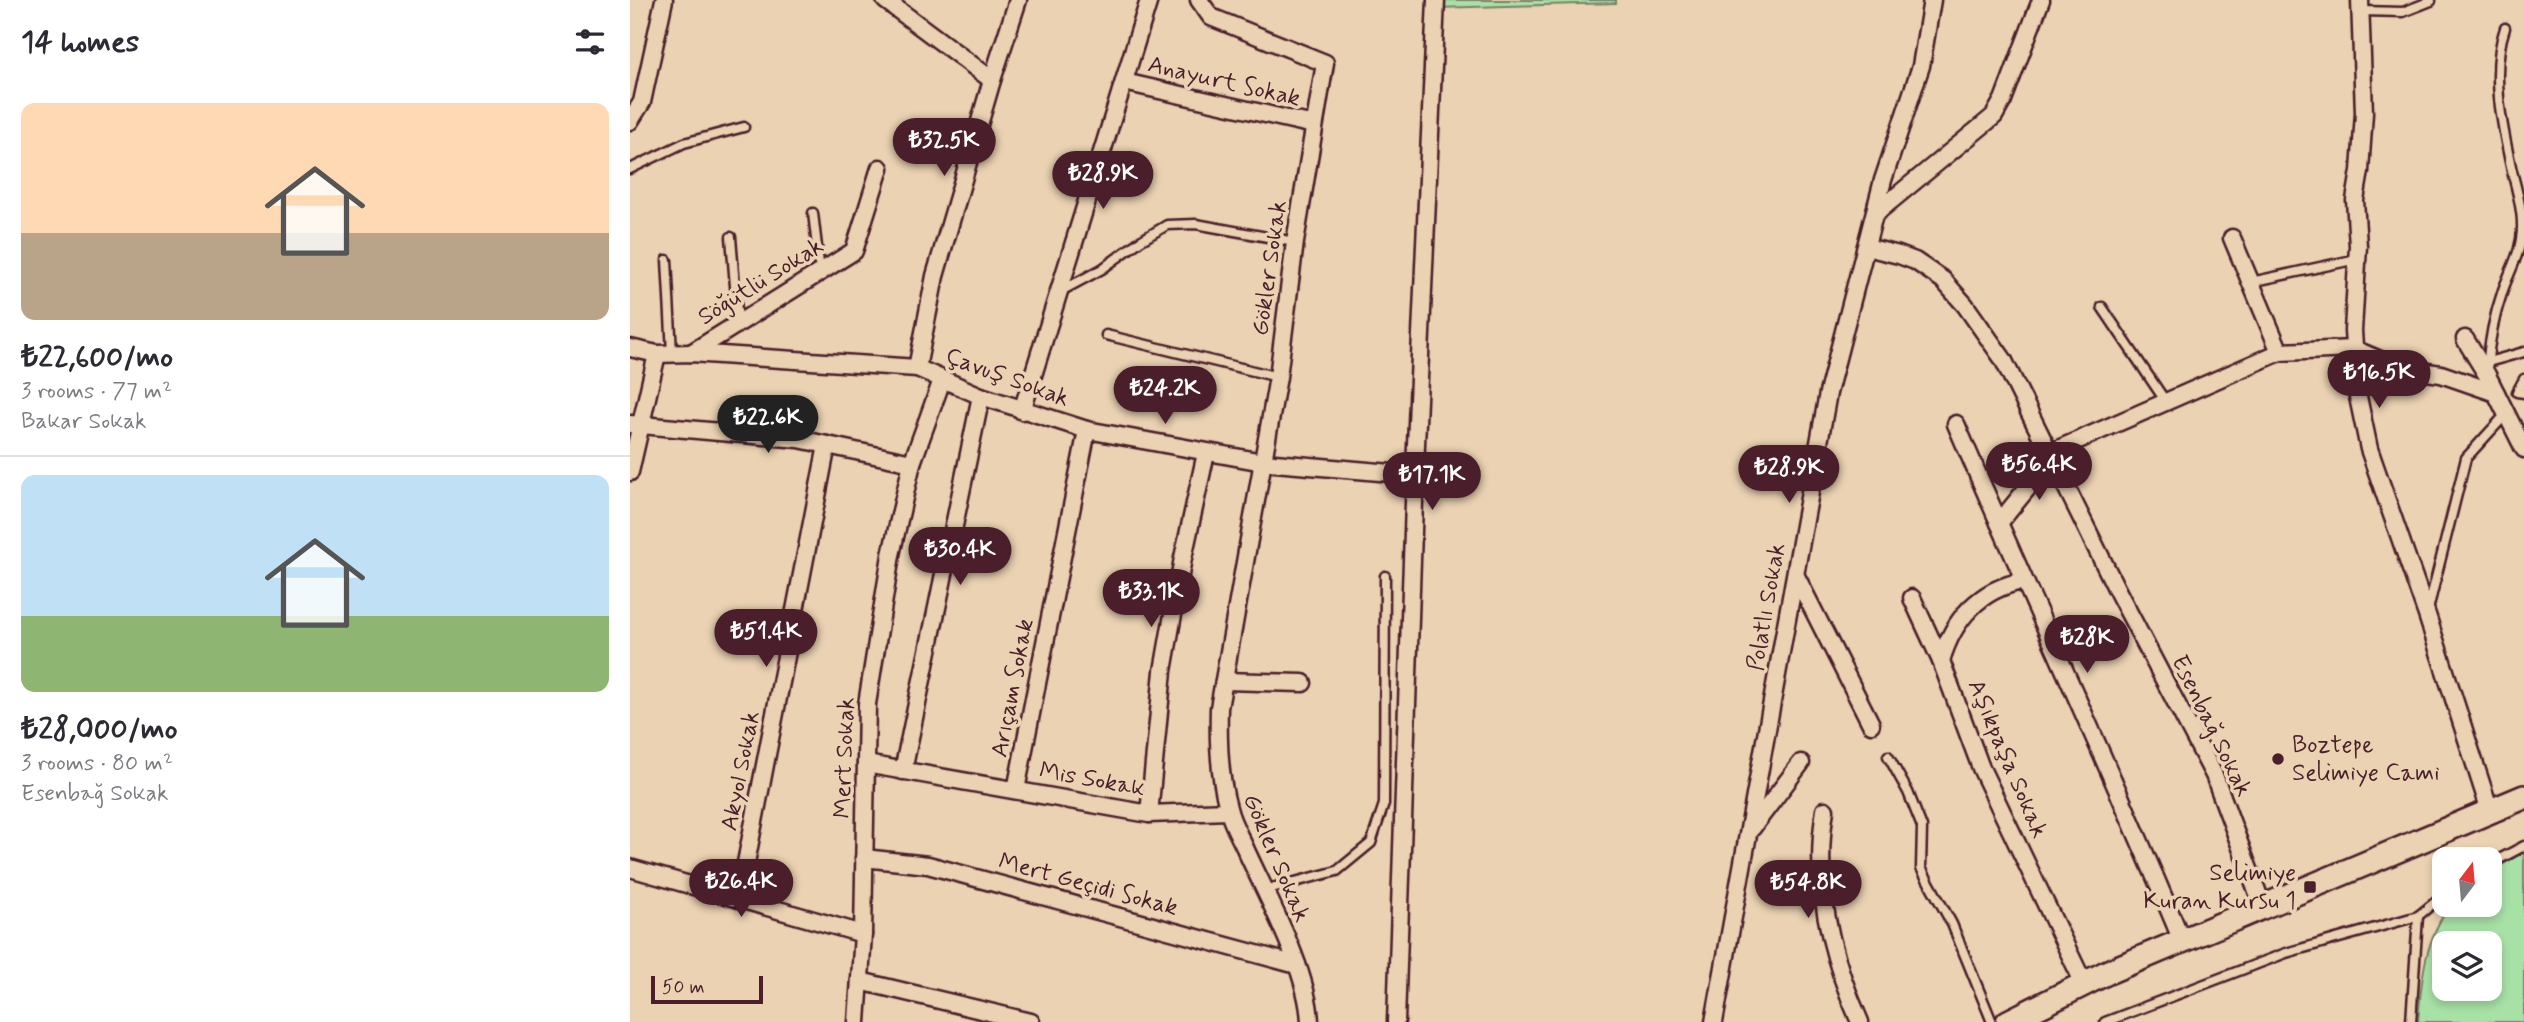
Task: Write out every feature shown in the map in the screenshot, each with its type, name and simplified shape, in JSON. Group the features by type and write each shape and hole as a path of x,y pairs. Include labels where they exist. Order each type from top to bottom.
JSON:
{"street":[{"path":"630,121 642,102 664,0"},
{"path":"885,0 992,80"},
{"path":"917,368 934,276 1018,0"},
{"path":"1022,411 1149,0"},
{"name":"Gökler Sokak","path":"1199,0 1211,17 1325,63 1295,242 1278,377 1219,708 1221,767 1228,811 1297,965 1308,995 1310,1022"},
{"path":"1396,1022 1415,475 1436,0"},
{"name":"Polatlı Sokak","path":"1714,1022 1828,393 1890,157 1921,66 1932,0"},
{"path":"1876,213 1994,116 2003,100 2035,1"},
{"path":"2361,6 2364,113 2355,200 2357,259 2354,349 2357,391 2369,449 2427,615 2490,811"},
{"name":"Anayurt Sokak","path":"1124,82 1314,125"},
{"name":"Söğütlü Sokak","path":"691,353 854,251 880,168"},
{"path":"2232,238 2280,352"},
{"name":"Esenbağ Sokak","path":"1866,247 1915,261 1943,280 1955,292 2003,359 2118,592 2214,775 2263,907"},
{"path":"2465,339 2487,368 2496,393 2524,449"},
{"name":"Söğütlü Sokak","path":"630,348 664,354 691,353 917,368"},
{"path":"1998,523 2050,455 2280,352 2354,349 2399,368 2451,376 2496,393"},
{"path":"630,472 635,425 664,354"},
{"name":"Çavuş Sokak","path":"917,368 1022,411 1087,430 1262,462 1415,475"},
{"name":"Mert Sokak","path":"857,1022 863,934 867,704 891,555 912,463 942,380"},
{"path":"903,771 981,396"},
{"path":"1956,424 2182,941"},
{"path":"635,425 799,439 912,463"},
{"name":"Arıçam Sokak","path":"1016,790 1087,430"},
{"name":"Akyol Sokak","path":"738,899 827,444"},
{"path":"1149,814 1165,660 1183,558 1206,453"},
{"path":"1796,576 1871,724"},
{"name":"Aşıkpaşa Sokak","path":"2023,580 1997,588 1975,603 1953,631 1941,661 1982,768 2084,984"},
{"path":"1912,598 1941,661"},
{"path":"1224,681 1303,683"},
{"path":"1750,831 1801,763"},
{"name":"Mis Sokak","path":"866,764 1149,814 1228,811"},
{"path":"2008,1022 2084,984 2182,941 2524,797"},
{"path":"1825,810 1820,856 1823,902 1843,979 1860,1022"},
{"name":"Mert Geçidi Sokak","path":"864,858 928,865 1297,965"},
{"path":"630,868 863,934"},
{"path":"860,981 1031,1022"}],"lane":[{"path":"2361,6 2403,12 2431,1"},
{"path":"2487,368 2496,314 2519,252 2523,233 2497,71 2500,42 2505,28"},
{"path":"630,169 684,143 744,127"},
{"path":"813,213 820,272"},
{"path":"1059,293 1102,270 1140,241 1167,225 1196,224 1295,242"},
{"path":"730,237 738,323"},
{"path":"2251,282 2357,259"},
{"path":"664,354 667,260"},
{"path":"2102,307 2166,402"},
{"path":"1105,335 1278,377"},
{"path":"2487,368 2524,352"},
{"path":"2524,379 2518,392 2524,393"},
{"path":"2427,615 2466,458 2507,413"},
{"path":"1264,890 1337,871 1371,843 1384,804 1385,576"},
{"path":"1888,756 1909,792 1922,827 1921,868 1963,948 1992,1022"},
{"path":"2502,858 2524,846"},
{"path":"2105,1022 2286,953 2418,916 2432,905"},
{"path":"2411,1022 2418,916"}],"green space":[{"path":"1436,0 1616,0 1616,3 1436,8"},
{"path":"2524,852 2524,1022 2418,1022 2423,976 2432,939 2432,1001 2502,1001 2502,931 2435,931 2442,917 2502,917 2502,865"}],"place":[{"name":"Boztepe Selimiye Cami","path":"2278,759"},
{"name":"Selimiye Kuran Kursu 1","path":"2310,887"}]}
